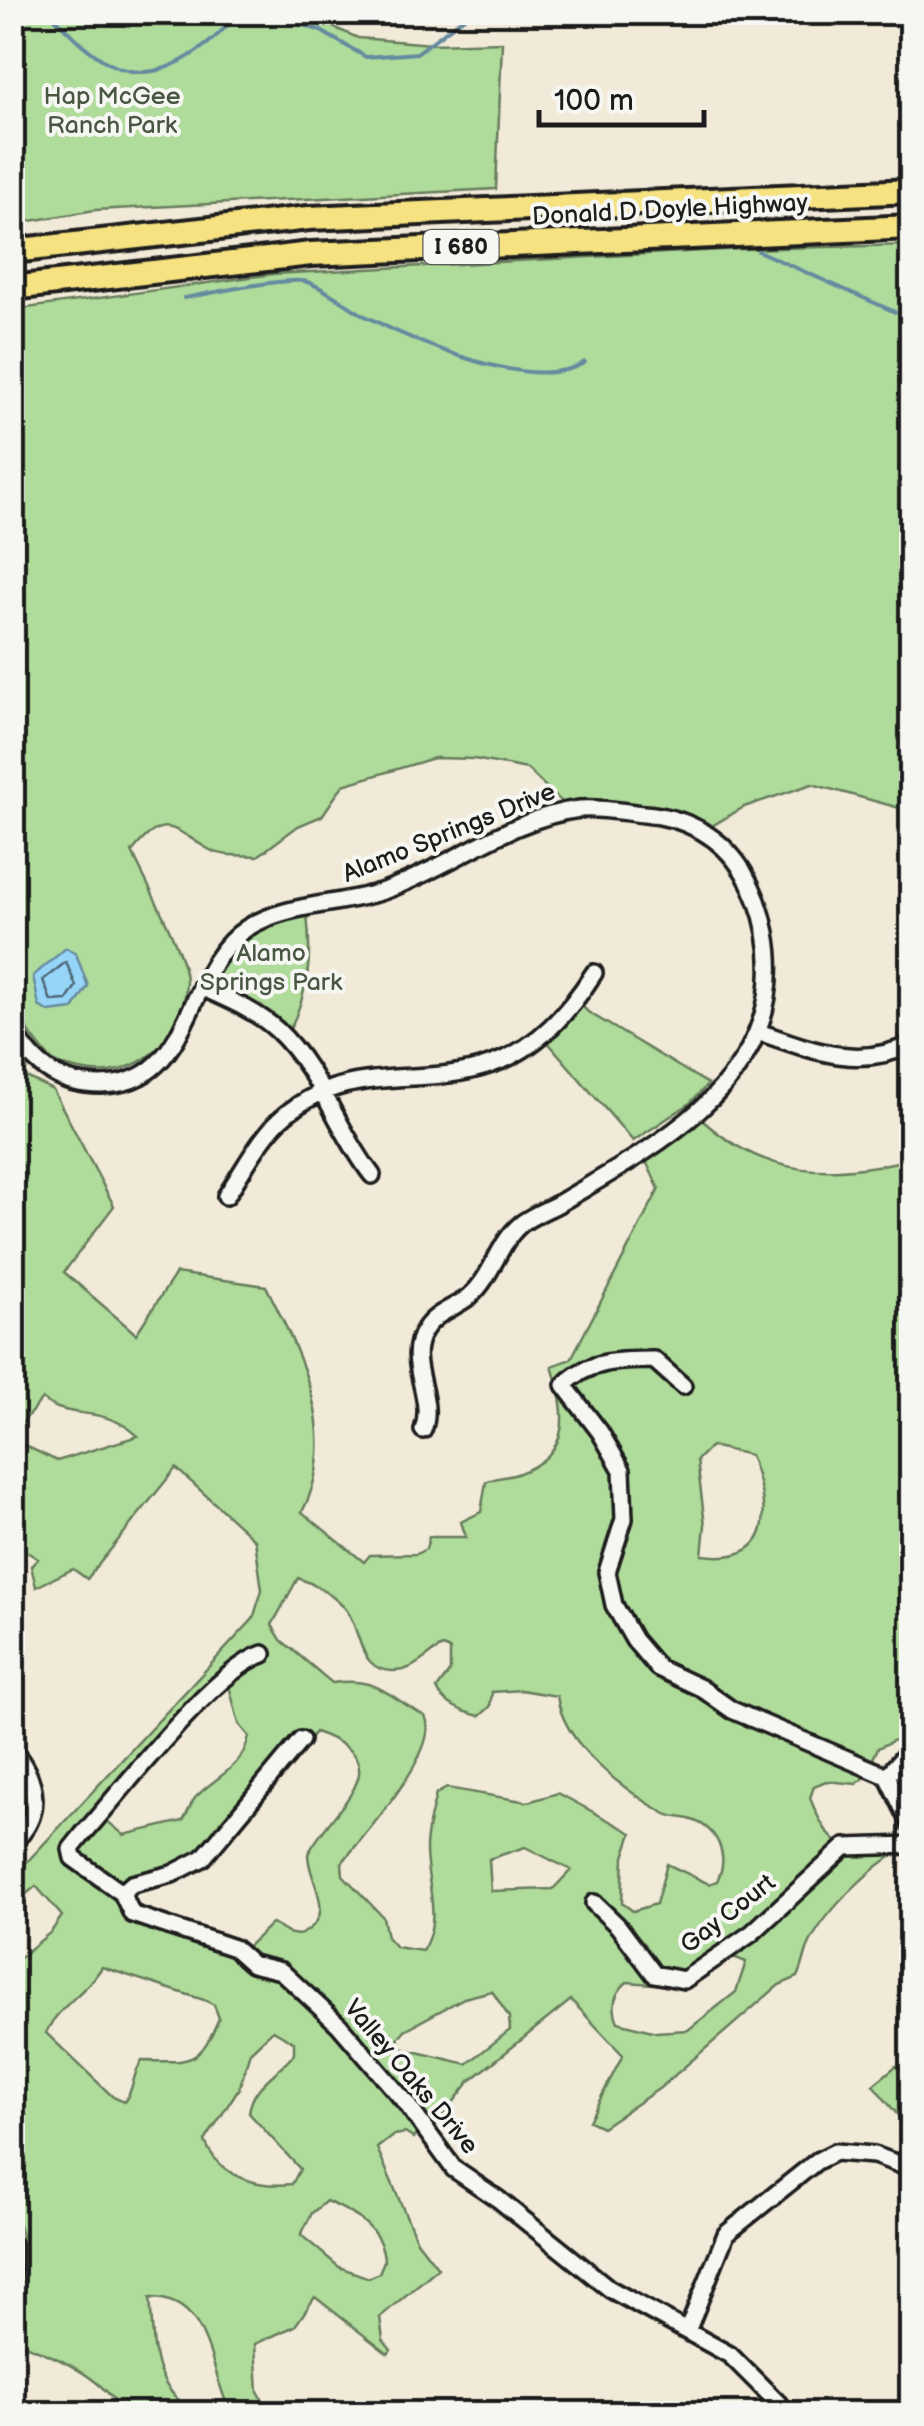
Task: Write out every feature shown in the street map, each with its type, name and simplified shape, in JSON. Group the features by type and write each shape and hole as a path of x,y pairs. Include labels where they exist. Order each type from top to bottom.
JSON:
{"highway":[{"name":"Donald D Doyle Highway","path":"12,251 308,218 912,191"},
{"name":"Donald D Doyle Highway","path":"12,288 311,254 912,227"}],"street":[{"name":"Alamo Springs Drive","path":"12,1028 36,1062 55,1076 89,1084 123,1080 150,1068 170,1051 188,1024 201,987 224,948 266,918 375,894 536,821 598,809 678,819 716,840 735,860 757,902 768,942 769,987 758,1032 740,1068 717,1095 646,1147 520,1225 474,1293 426,1326 416,1357 426,1396 424,1430"},
{"path":"226,1196 275,1125 322,1093 360,1078 492,1064 522,1050 552,1026 594,973"},
{"path":"201,987 250,1010 277,1029 322,1093 347,1143 372,1175"},
{"path":"758,1032 835,1057 873,1057 912,1044"},
{"path":"683,1386 654,1360 621,1360 579,1370 564,1385 600,1432 622,1470 624,1519 607,1572 614,1605 658,1668 702,1688 732,1710 887,1776 912,1826"},
{"name":"Valley Oaks Drive","path":"263,1654 239,1664 71,1849 73,1858 122,1893 132,1914 234,1948 252,1964 281,1971 339,2025 406,2103 454,2170 498,2199 610,2289 688,2329 730,2356 789,2414"},
{"path":"122,1893 132,1884 172,1874 204,1858 301,1740"},
{"path":"887,1776 912,1747"},
{"path":"12,1749 27,1767 35,1804 31,1821 12,1843"},
{"name":"Gay Court","path":"594,1903 618,1926 654,1974 684,1980 752,1932 844,1847 912,1845"},
{"path":"688,2329 726,2234 817,2161 835,2152 874,2155 912,2169"},
{"path":"12,2244 12,2286"}],"green space":[{"name":"Hap McGee Ranch Park","path":"13,12 301,13 358,38 432,44 502,42 496,189 95,210 13,224"},
{"path":"911,245 911,811 812,784 744,807 710,827 666,810 566,806 527,769 474,759 434,758 343,785 322,816 298,826 258,856 215,852 178,831 162,828 143,839 132,852 184,968 184,1001 178,1020 154,1051 120,1070 80,1070 49,1058 23,1022 14,995 20,950 12,928 12,310 273,274 741,249","holes":["76,954 87,986 73,1009"]},
{"name":"Alamo Springs Park","path":"307,915 308,973 290,1029 220,986 215,977 238,942 265,927"},
{"path":"580,1004 708,1084 689,1104 633,1141 546,1040"},
{"path":"12,1045 28,1067 22,1075 53,1090 114,1206 64,1272 136,1334 176,1273 266,1286 303,1368 317,1426 313,1483 302,1512 364,1562 370,1555 416,1554 426,1549 429,1537 466,1537 461,1522 481,1512 486,1482 535,1466 557,1443 562,1415 552,1366 571,1359 659,1189 644,1157 701,1119 750,1153 800,1169 853,1169 911,1159 912,1667 906,1671 911,1732 878,1748 864,1778 856,1784 826,1781 814,1786 810,1798 834,1839 852,1847 895,1854 834,1908 814,1935 798,1977 779,1985 660,2088 602,2127 589,2121 623,2055 571,2000 470,2081 434,2127 413,2138 405,2133 394,2135 377,2148 417,2241 438,2268 380,2317 383,2340 391,2350 388,2354 315,2297 295,2326 255,2344 258,2391 270,2413 233,2413 229,2409 196,2322 170,2301 150,2298 157,2363 169,2390 195,2413 123,2413 90,2377 13,2341 24,2260 13,2206 13,1963 51,1932 62,1916 36,1886 13,1905 13,1877 253,1619 262,1590 255,1540 176,1468 87,1579 73,1569 36,1587 31,1566 38,1559 13,1543 13,1440 57,1461 138,1436 112,1420 64,1410 42,1399 13,1434","holes":["711,1446 750,1455 764,1513 756,1542 727,1556 702,1555 705,1525 697,1460","298,1578 344,1607 368,1659 376,1667 403,1670 443,1647 450,1650 450,1671 437,1689 461,1710 480,1716 490,1707 492,1692 521,1690 557,1696 571,1732 615,1780 669,1815 699,1823 714,1836 722,1853 717,1881 709,1884 667,1864 656,1904 633,1911 622,1903 624,1857 632,1833 558,1793 528,1802 447,1788 436,1794 427,1835 432,1901 428,1939 422,1951 396,1947 387,1937 383,1917 343,1875 342,1863 412,1769 423,1749 425,1716 372,1685 332,1683 281,1640 272,1625","256,1650 228,1682 239,1724 249,1736 246,1747 241,1757 195,1798 183,1821 124,1835 106,1820 83,1844 84,1823 230,1662","315,1732 342,1744 356,1757 359,1771 355,1786 308,1854 320,1913 304,1933 289,1933 271,1924 248,1946 137,1908 133,1899 138,1891 182,1878 210,1863","525,1847 571,1870 553,1889 491,1891 489,1859","731,1956 746,1962 736,1992 688,2030 656,2032 618,2022 615,2000 627,1982 683,1983 706,1975","102,1967 204,2000 214,2005 219,2018 205,2046 191,2058 142,2061 124,2102 113,2097 46,2033 57,2015","492,1991 509,2017 510,2030 467,2064 400,2048 398,2038 405,2030 464,1998","273,2030 294,2042 294,2054 260,2087 249,2113 300,2169 292,2184 265,2184 240,2178 219,2163 205,2141 239,2088 250,2052","326,2201 364,2223 382,2249 384,2261 379,2273 369,2278 339,2267 301,2235 312,2213"]},
{"path":"896,2066 911,2085 910,2130 873,2085"}],"water":[{"path":"66,948 76,954 88,986 73,1009 49,1012 39,1006 33,976"}],"waterway":[{"path":"49,12 104,61 140,72 160,70 182,60 249,12"},
{"path":"267,12 321,31 366,57 417,53 471,12"},
{"path":"758,251 895,312"},
{"path":"184,298 266,283 307,282 386,327 474,361 536,372 563,371 585,362"}]}
